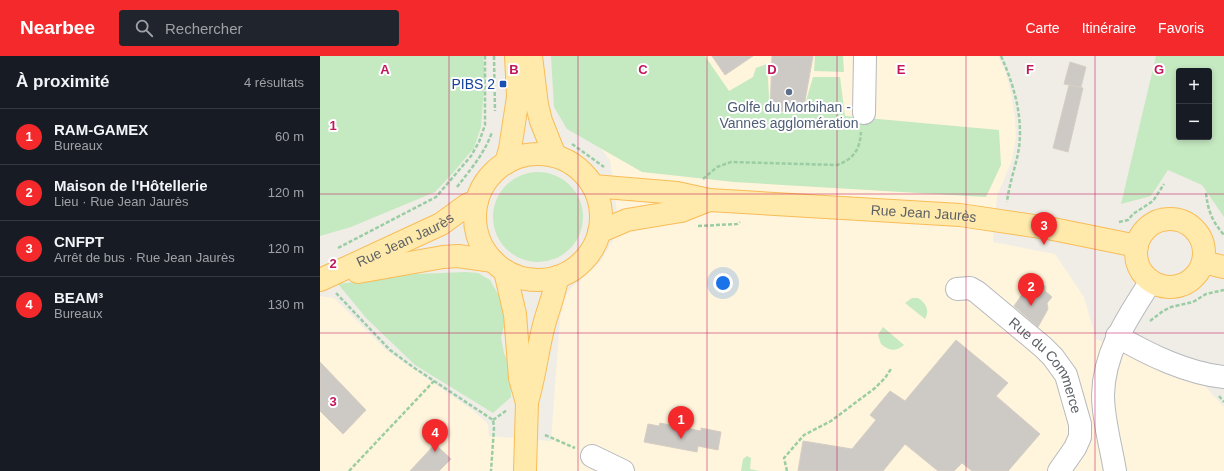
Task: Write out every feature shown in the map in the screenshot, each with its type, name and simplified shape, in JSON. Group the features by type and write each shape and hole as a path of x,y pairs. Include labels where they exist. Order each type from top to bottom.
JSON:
{"main road":[{"path":"506,163 510,149 518,97 516,56"},
{"path":"531,56 537,105 541,121 560,148 570,163 583,173 593,186 599,201 601,216 599,232 591,252 576,267 557,277 544,280 530,280 517,277 498,266 483,248 477,233 475,217 477,201 488,179 506,163 522,156 539,154 560,148"},
{"name":"Rue Jean Jaurès","path":"593,186 677,193 704,191 960,215 1048,228 1136,246"},
{"name":"Rue Jean Jaurès","path":"599,232 627,220 681,211 704,191"},
{"name":"Rue Jean Jaurès","path":"328,282 441,224 467,205 477,201"},
{"path":"1167,219 1178,220 1188,224 1196,231 1202,241 1204,251 1203,262 1198,272 1191,280 1182,285 1166,287 1151,282 1143,275 1138,266 1136,246 1140,236 1152,224 1167,219"},
{"name":"Rue Jean Jaurès","path":"328,282 443,257 458,256 498,266"},
{"path":"1203,262 1224,267"},
{"path":"498,266 515,314 520,378 518,405 527,430 525,471"},
{"path":"518,405 534,379 543,326 556,288 557,277"}],"street":[{"path":"864,113 865,56"},
{"path":"1115,471 1103,396 1106,368 1117,336 1151,282"},
{"name":"Rue du Commerce","path":"957,289 970,288 977,292 1043,347 1053,357 1066,375 1080,424 1080,437 1059,471"},
{"path":"1117,336 1140,349 1207,375 1224,377"},
{"path":"592,456 623,471"}],"path":[{"path":"331,252 436,197 471,156 479,142 485,125 485,56"},
{"path":"494,56 494,117"},
{"path":"1001,56 1011,77 1020,115 1019,148 1008,196 1005,221"},
{"path":"704,191 717,167 731,162 837,165 845,162 852,158 858,150 864,113"},
{"path":"454,192 489,141 492,130"},
{"path":"560,148 608,170"},
{"path":"1118,222 1128,220 1133,214 1153,201 1164,184"},
{"path":"1206,193 1208,210 1224,235"},
{"path":"328,282 340,298 390,350 493,420 494,428 491,471"},
{"path":"1148,323 1163,311 1193,302 1206,294 1224,290"},
{"path":"787,471 784,458 804,435 831,421 875,388 885,378 891,369"},
{"path":"349,471 434,381"},
{"path":"493,420 518,405"},
{"path":"527,430 549,436 592,456"}],"shaded area":[{"path":"574,56 998,56 1005,70 1011,93 1016,137 1012,160 997,196 993,242 1055,254 1084,297 1096,339 1197,378 1224,407 1224,471 320,471 320,296 334,298 386,350 475,412 488,424 489,436 551,441 560,318 564,299 570,289 600,262 617,234 617,212 610,160 589,133"}],"green space":[{"path":"320,56 483,56 485,76 481,127 474,148 435,192 351,227 320,236"},
{"path":"551,56 705,56 729,91 753,77 756,68 767,64 770,112 816,114 816,103 806,101 813,77 840,77 845,116 999,130 1001,165 986,197 734,182 642,172 567,129 554,107"},
{"path":"815,56 843,56 844,72 814,71"},
{"path":"1156,56 1224,56 1224,217 1202,185 1168,170 1151,196 1121,204"},
{"path":"538,172 555,176 570,185 579,200 583,217 579,234 570,249 555,258 538,262 521,258 506,249 497,234 493,217 497,200 506,185 521,176"},
{"path":"478,273 490,280 503,303 506,318 501,338 504,353 510,368 511,397 493,413 415,365 367,319 338,284 416,274"},
{"path":"912,298 918,298 925,304 927,313 925,319 905,303"},
{"path":"883,327 904,345 898,349 892,350 881,344 878,335"},
{"path":"747,456 751,458 750,469 759,471 741,471 743,459"}],"building":[{"path":"712,56 753,56 725,75"},
{"name":"Golfe du Morbihan - Vannes agglomération","path":"772,56 813,56 803,112 770,111"},
{"path":"1070,62 1086,67 1081,87 1064,84"},
{"path":"1069,85 1083,88 1068,152 1053,148"},
{"path":"1037,281 1038,286 1045,286 1045,291 1052,297 1047,303 1048,309 1038,327 1014,306 1025,290 1023,283"},
{"path":"956,340 1008,383 996,396 1040,434 1008,471 972,471 962,463 954,471 938,471 905,444 883,471 798,471 803,441 852,449 876,420 870,415 890,391 905,401"},
{"path":"320,362 366,410 343,434 320,411"},
{"path":"660,423 701,431 701,428 721,432 718,450 698,446 697,452 644,442 648,424 659,426"},
{"path":"435,444 451,459 439,471 410,471"}],"place":[{"name":"PIBS 2","path":"503,84"},
{"name":"Golfe du Morbihan - Vannes agglomération","path":"789,92"},
{"name":"CNFPT","path":"1044,245"},
{"name":"Maison de l'Hôtellerie","path":"1031,306"},
{"name":"RAM-GAMEX","path":"681,439"},
{"name":"BEAM³","path":"435,452"}]}
